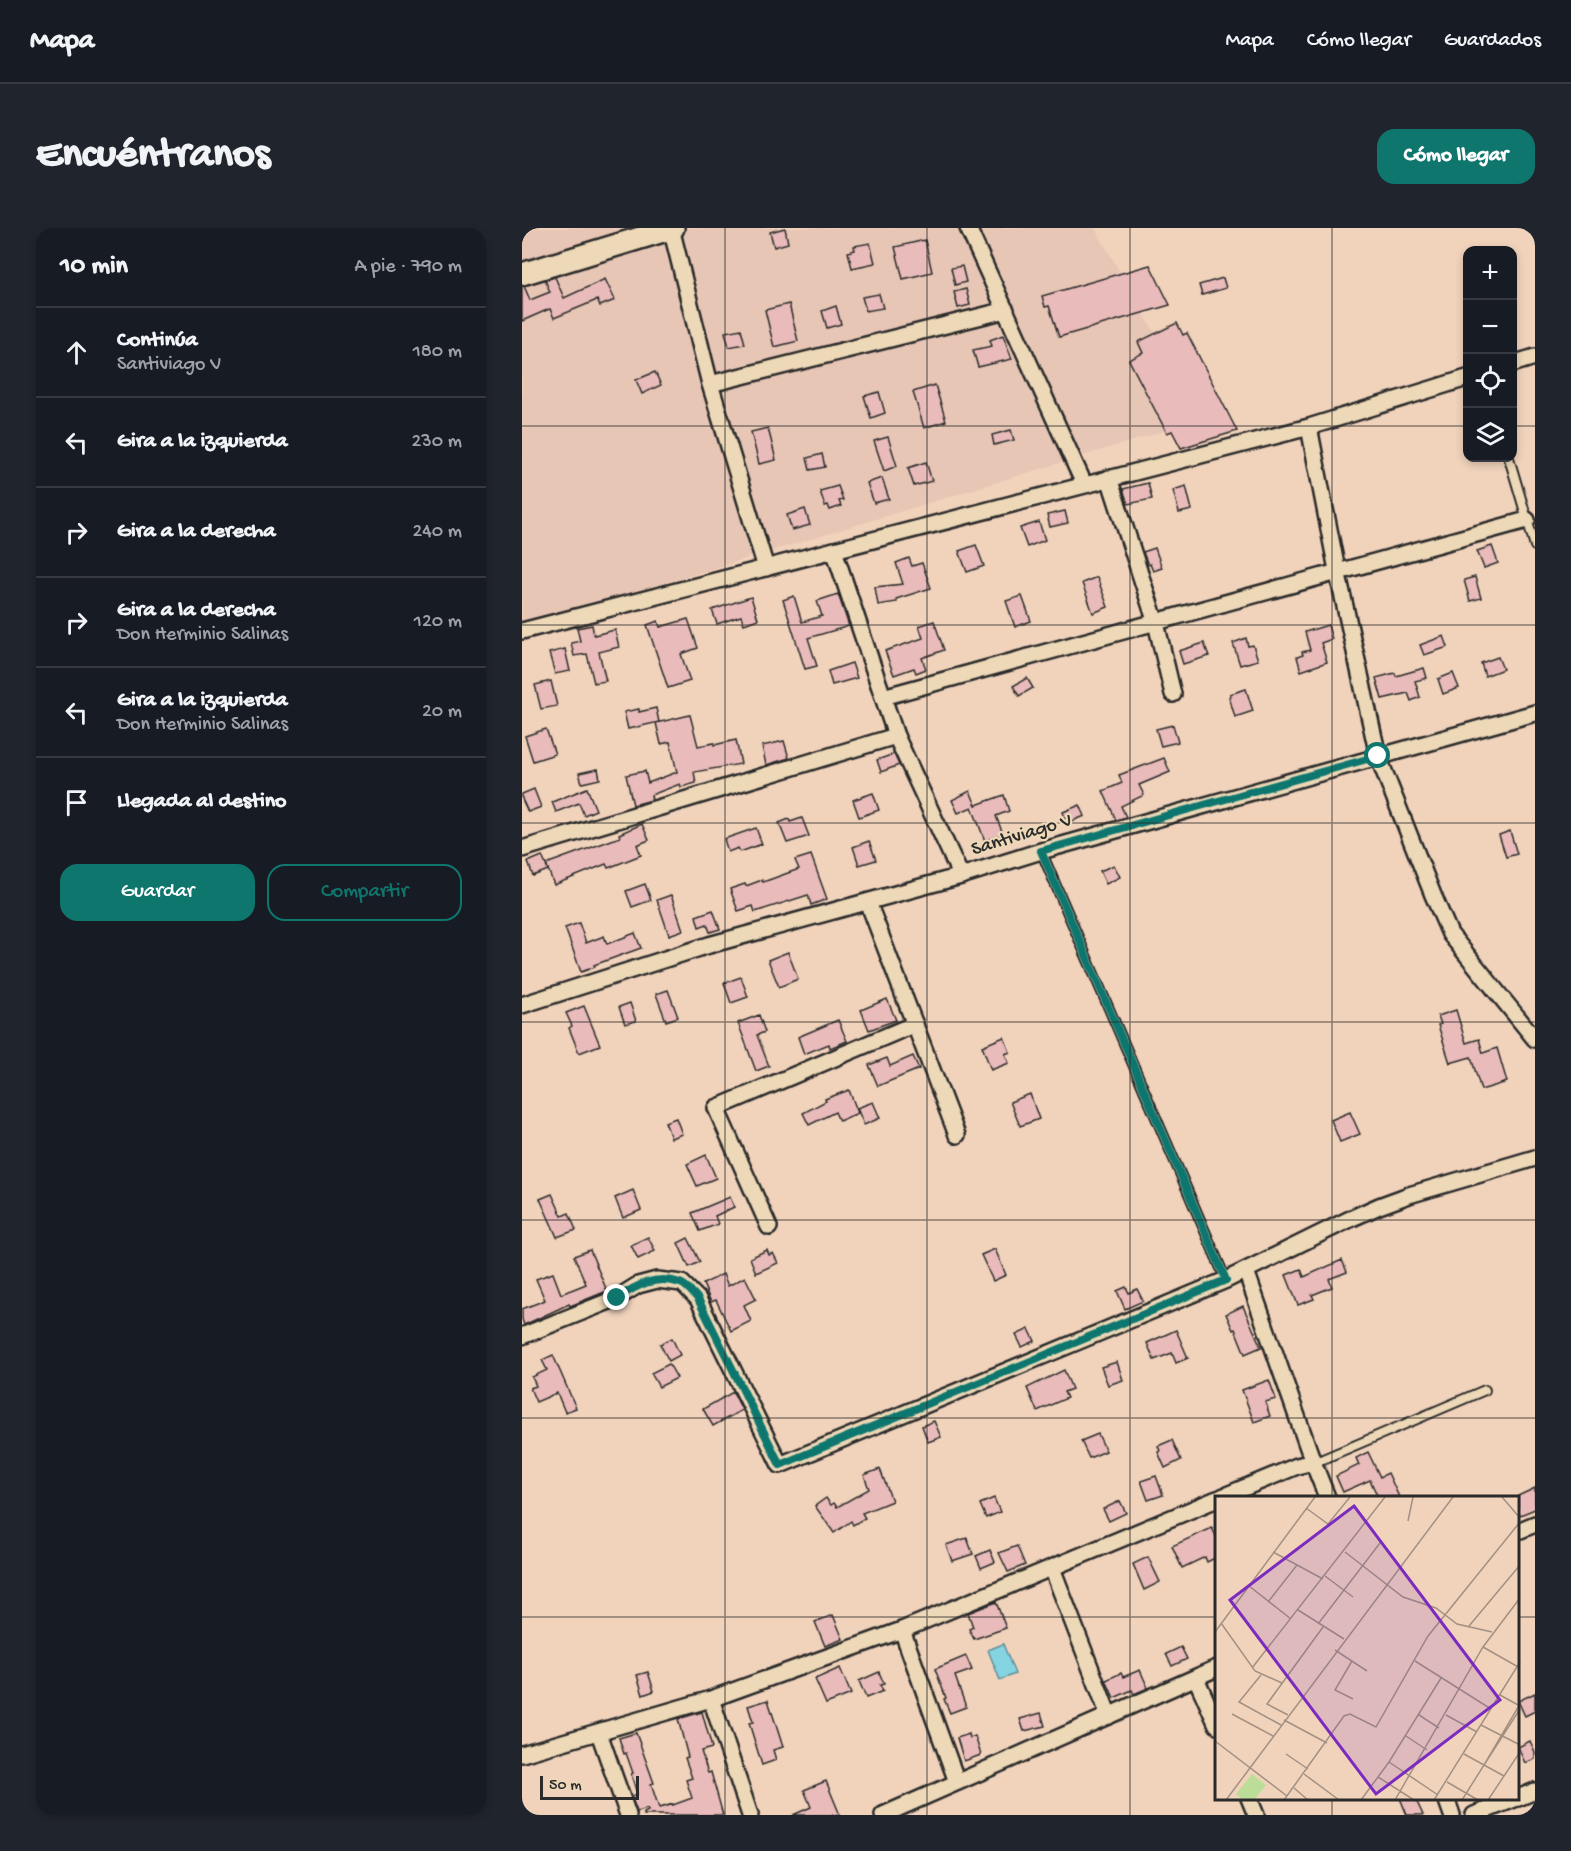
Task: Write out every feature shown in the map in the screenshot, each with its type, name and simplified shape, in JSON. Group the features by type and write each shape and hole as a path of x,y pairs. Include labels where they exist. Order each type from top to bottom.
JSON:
{"street":[{"path":"522,273 672,228 710,384 766,567"},
{"path":"968,228 1084,484"},
{"path":"710,384 1006,310"},
{"path":"1517,362 1535,357"},
{"path":"522,631 1309,427 1463,379"},
{"path":"1309,427 1337,570 1378,756 1450,934 1535,1039"},
{"path":"1109,478 1156,623 1173,694"},
{"path":"883,697 1156,623 1337,570 1527,520"},
{"path":"834,550 896,736 961,876"},
{"name":"Santiviago V","path":"522,1005 710,945 1535,713"},
{"path":"522,849 896,736"},
{"path":"868,902 957,1135"},
{"path":"769,1227 716,1108 915,1024"},
{"path":"522,1336 617,1298 638,1285 657,1280 682,1283 698,1299 780,1465 1226,1280 1379,1206 1535,1158"},
{"path":"1246,1271 1313,1462 1328,1496"},
{"path":"1224,1496 1297,1466 1313,1462"},
{"path":"522,1754 711,1700 902,1630 1215,1500"},
{"path":"1520,1530 1535,1524"},
{"path":"1052,1568 1109,1716"},
{"path":"902,1630 957,1782"},
{"path":"883,1815 1215,1669"},
{"path":"1196,1678 1215,1721"},
{"path":"711,1700 750,1815"},
{"path":"598,1732 628,1815"},
{"path":"1520,1797 1535,1791"},
{"path":"1250,1800 1256,1815"},
{"path":"1447,1800 1452,1815"},
{"path":"1474,1815 1512,1800"}],"lane":[{"path":"1510,462 1535,546"},
{"path":"1041,851 1226,1280"},
{"path":"1313,1462 1485,1390"}],"shaded area":[{"path":"522,228 1095,228 1204,419 522,627"}],"water":[{"path":"1003,1644 1015,1674 1000,1680 988,1650"}],"building":[{"path":"785,228 788,243 774,247 770,232"},
{"path":"925,240 932,272 903,279 895,247"},
{"path":"870,243 875,263 852,268 848,252 855,250 854,246"},
{"path":"1150,265 1170,305 1059,337 1049,306 1045,307 1042,296"},
{"path":"962,266 966,282 955,285 951,268"},
{"path":"555,277 564,298 605,279 615,300 600,306 597,300 554,318 550,309 522,321 522,286 530,300 550,292 545,280"},
{"path":"1223,278 1226,288 1202,295 1199,285"},
{"path":"966,289 970,305 958,308 954,292"},
{"path":"879,294 883,308 866,311 862,297"},
{"path":"789,304 798,341 774,347 765,310"},
{"path":"836,306 841,324 827,328 822,311"},
{"path":"1177,323 1183,335 1187,333 1237,431 1181,448 1172,431 1167,433 1129,360 1143,353 1138,342"},
{"path":"741,329 745,344 729,347 725,332"},
{"path":"1003,335 1012,359 978,367 973,350 992,346 990,340"},
{"path":"655,372 661,385 642,394 636,380"},
{"path":"935,385 946,421 924,428 913,392"},
{"path":"879,392 885,413 871,418 864,396"},
{"path":"768,428 776,460 759,464 751,432"},
{"path":"1011,430 1014,440 994,445 992,435"},
{"path":"888,437 897,466 884,471 874,441"},
{"path":"822,454 825,467 810,470 807,458"},
{"path":"926,462 932,481 914,486 908,468"},
{"path":"882,478 889,499 874,503 867,483"},
{"path":"1148,483 1152,499 1128,504 1123,489"},
{"path":"838,486 843,500 839,501 841,506 830,510 828,505 825,506 820,491"},
{"path":"1186,486 1192,510 1179,513 1173,490"},
{"path":"805,509 810,525 792,530 787,515"},
{"path":"1065,511 1068,523 1050,527 1047,515"},
{"path":"1039,522 1045,540 1027,547 1020,528"},
{"path":"976,545 984,566 967,572 959,551"},
{"path":"1492,546 1498,563 1484,568 1477,551"},
{"path":"1155,548 1162,568 1153,571 1143,552"},
{"path":"909,558 912,566 922,563 931,588 896,599 897,602 878,605 875,587 903,584 896,563"},
{"path":"1097,577 1108,607 1093,613 1082,583"},
{"path":"1475,577 1481,598 1470,601 1464,580"},
{"path":"838,594 849,626 808,638 817,666 805,669 783,600 794,596 802,622 822,616 817,601"},
{"path":"1022,596 1031,621 1015,627 1006,601"},
{"path":"751,597 758,619 744,624 741,616 717,624 712,610"},
{"path":"688,619 698,648 681,654 690,681 668,688 647,625 658,621 660,627"},
{"path":"934,621 944,650 922,658 926,669 916,673 914,668 894,675 885,651 923,638 919,626"},
{"path":"592,625 594,635 615,630 619,647 599,652 606,681 594,683 587,654 574,656 571,643 580,641 577,628"},
{"path":"1328,625 1332,639 1321,643 1327,662 1301,671 1297,657 1303,655 1302,652 1310,650 1305,632"},
{"path":"1444,636 1448,647 1424,655 1420,645"},
{"path":"1246,638 1248,646 1253,645 1258,660 1240,665 1233,643"},
{"path":"1204,643 1209,656 1183,664 1179,651"},
{"path":"565,649 570,671 555,674 549,653"},
{"path":"1498,657 1503,669 1485,676 1481,663"},
{"path":"852,663 857,678 832,685 828,671"},
{"path":"1424,668 1427,678 1415,681 1420,697 1411,701 1408,693 1382,699 1376,678 1395,673 1396,676"},
{"path":"1453,673 1459,688 1443,694 1438,679"},
{"path":"1027,678 1033,688 1019,696 1013,686"},
{"path":"551,681 557,706 541,709 535,685"},
{"path":"1246,689 1253,711 1235,717 1230,694"},
{"path":"656,708 659,722 628,729 624,712 639,709 639,712"},
{"path":"690,715 698,746 736,740 741,764 694,772 696,783 681,787 680,784 651,795 652,800 633,805 626,775 645,771 648,783 677,772 670,742 661,744 656,723"},
{"path":"1173,725 1178,742 1161,746 1156,729"},
{"path":"546,729 555,754 533,761 525,736"},
{"path":"784,741 789,758 766,765 762,746"},
{"path":"894,754 899,765 881,772 877,760"},
{"path":"1164,758 1170,772 1139,785 1144,795 1121,806 1126,817 1116,820 1103,791 1122,783 1119,775"},
{"path":"598,769 600,779 582,783 579,773"},
{"path":"587,788 596,810 584,815 579,803 556,812 552,802"},
{"path":"534,789 541,807 528,812 522,794"},
{"path":"970,791 976,805 1004,795 1009,811 996,816 1003,834 985,841 972,807 958,813 952,800"},
{"path":"873,793 879,810 859,817 853,800"},
{"path":"1080,805 1085,816 1067,823 1063,812"},
{"path":"802,818 809,836 787,843 779,823"},
{"path":"642,824 649,840 637,845 641,855 608,868 606,864 554,885 546,864 620,837 619,834"},
{"path":"756,828 762,844 740,852 738,848 728,852 724,839"},
{"path":"1510,831 1517,854 1506,857 1499,835"},
{"path":"869,841 876,860 859,865 853,847"},
{"path":"811,855 827,899 811,905 808,895 755,912 753,906 738,911 730,889 762,880 763,882 799,869 795,860"},
{"path":"542,856 548,870 533,876 528,862"},
{"path":"1114,865 1120,877 1106,884 1100,871"},
{"path":"645,884 651,900 632,907 626,891"},
{"path":"671,895 683,930 669,935 657,900"},
{"path":"713,910 720,929 710,932 707,924 699,927 696,916"},
{"path":"579,923 586,943 604,936 607,944 635,933 641,948 581,972 565,928"},
{"path":"788,952 798,979 779,987 768,960"},
{"path":"741,977 748,997 731,1003 724,983"},
{"path":"668,990 678,1017 666,1021 656,994"},
{"path":"887,999 896,1020 869,1030 861,1010"},
{"path":"630,1003 636,1021 625,1024 619,1007"},
{"path":"584,1006 600,1045 579,1053 566,1013"},
{"path":"1456,1010 1466,1043 1479,1039 1483,1053 1497,1048 1507,1082 1481,1090 1471,1057 1450,1063 1438,1025 1441,1024 1438,1016"},
{"path":"759,1015 765,1032 757,1035 769,1066 756,1071 738,1023"},
{"path":"838,1020 847,1041 830,1048 829,1044 804,1054 798,1037"},
{"path":"1004,1037 1010,1052 1005,1054 1009,1063 991,1070 982,1046"},
{"path":"913,1056 919,1069 878,1086 869,1065 887,1058 890,1066"},
{"path":"849,1090 858,1113 839,1121 835,1112 809,1125 803,1113 826,1101 825,1099"},
{"path":"1030,1094 1039,1119 1020,1126 1010,1102"},
{"path":"873,1102 880,1118 864,1125 857,1108"},
{"path":"1350,1112 1360,1134 1340,1142 1331,1120"},
{"path":"676,1118 682,1134 671,1138 665,1122"},
{"path":"706,1155 716,1178 697,1186 687,1164"},
{"path":"633,1190 641,1210 623,1218 615,1198"},
{"path":"552,1194 562,1216 569,1213 576,1230 557,1237 540,1199"},
{"path":"730,1197 734,1207 715,1216 718,1224 700,1231 692,1213"},
{"path":"648,1237 655,1251 638,1259 631,1245"},
{"path":"688,1238 700,1262 689,1267 678,1243"},
{"path":"995,1249 1006,1275 993,1281 981,1255"},
{"path":"590,1250 607,1291 570,1306 569,1304 524,1325 522,1309 545,1300 536,1279 553,1273 561,1294 586,1284 574,1256"},
{"path":"767,1250 769,1255 773,1253 778,1263 756,1273 750,1258"},
{"path":"1342,1260 1347,1272 1329,1279 1332,1287 1312,1295 1314,1299 1298,1305 1286,1275 1301,1269 1304,1277"},
{"path":"723,1274 728,1286 745,1277 756,1299 744,1305 751,1321 731,1331 716,1300 711,1302 703,1284"},
{"path":"1126,1287 1129,1293 1137,1289 1143,1301 1125,1309 1117,1291"},
{"path":"1243,1306 1261,1347 1245,1354 1226,1314"},
{"path":"1029,1329 1035,1341 1022,1347 1016,1335"},
{"path":"1176,1330 1188,1358 1176,1363 1172,1353 1154,1360 1147,1343"},
{"path":"672,1338 680,1355 669,1361 660,1344"},
{"path":"553,1355 576,1408 565,1412 557,1393 536,1402 530,1388 536,1386 532,1377 547,1370 542,1360"},
{"path":"1117,1362 1123,1380 1108,1385 1101,1367"},
{"path":"669,1364 677,1378 659,1387 651,1373"},
{"path":"1064,1370 1072,1389 1064,1392 1067,1398 1037,1411 1027,1388"},
{"path":"1269,1380 1276,1399 1265,1402 1270,1416 1254,1422 1242,1390"},
{"path":"733,1392 742,1410 713,1426 703,1409"},
{"path":"934,1421 941,1437 928,1442 922,1426"},
{"path":"1098,1434 1106,1451 1089,1458 1081,1441"},
{"path":"1172,1440 1181,1460 1165,1468 1158,1452 1160,1451 1158,1446"},
{"path":"1368,1452 1380,1477 1388,1473 1399,1496 1378,1496 1370,1480 1343,1492 1336,1476 1359,1465 1356,1458"},
{"path":"880,1469 892,1501 862,1513 865,1518 853,1525 851,1521 834,1533 815,1506 826,1498 831,1505 834,1503 837,1507 869,1489 864,1475"},
{"path":"1156,1476 1163,1495 1148,1500 1141,1481"},
{"path":"1535,1488 1535,1509 1520,1515 1520,1496 1518,1496"},
{"path":"994,1498 1000,1512 986,1518 980,1504"},
{"path":"1120,1501 1126,1513 1109,1521 1103,1509"},
{"path":"1212,1528 1215,1534 1215,1558 1207,1562 1205,1557 1182,1568 1172,1546"},
{"path":"967,1538 973,1554 952,1561 946,1545"},
{"path":"1017,1546 1025,1565 1008,1572 999,1553"},
{"path":"990,1550 995,1562 981,1568 976,1556"},
{"path":"1148,1557 1160,1582 1144,1590 1133,1564"},
{"path":"996,1602 1006,1628 974,1639 969,1629 973,1627 968,1613"},
{"path":"833,1615 843,1639 825,1646 815,1622"},
{"path":"1181,1647 1187,1659 1172,1666 1166,1654"},
{"path":"966,1656 972,1670 955,1676 966,1707 950,1713 935,1669"},
{"path":"840,1668 851,1694 826,1704 815,1679"},
{"path":"1140,1670 1148,1688 1134,1694 1132,1690 1114,1698 1106,1680 1121,1673 1123,1677"},
{"path":"648,1672 654,1691 643,1695 637,1675"},
{"path":"879,1672 884,1684 880,1685 883,1691 866,1698 859,1681"},
{"path":"1535,1693 1535,1711 1525,1716 1520,1700"},
{"path":"768,1700 783,1747 773,1750 776,1760 762,1765 749,1723 753,1722 748,1706"},
{"path":"702,1712 712,1748 701,1751 708,1773 711,1772 723,1815 644,1815 647,1809 637,1812 631,1796 637,1794 631,1774 633,1773 619,1738 636,1733 654,1783 651,1784 659,1808 673,1805 692,1798 686,1780 692,1778 685,1758 688,1757 678,1719"},
{"path":"1041,1713 1045,1726 1024,1731 1020,1719"},
{"path":"969,1734 970,1738 975,1736 981,1755 964,1761 957,1738"},
{"path":"1530,1741 1535,1752 1535,1759 1525,1763 1520,1746"},
{"path":"826,1781 840,1815 793,1815 811,1807 804,1790"},
{"path":"1401,1800 1416,1800 1423,1815 1407,1815"}],"route":[{"path":"617,1298 638,1285 657,1280 682,1283 698,1299 780,1465 1226,1280 1041,851 1378,756"}]}
